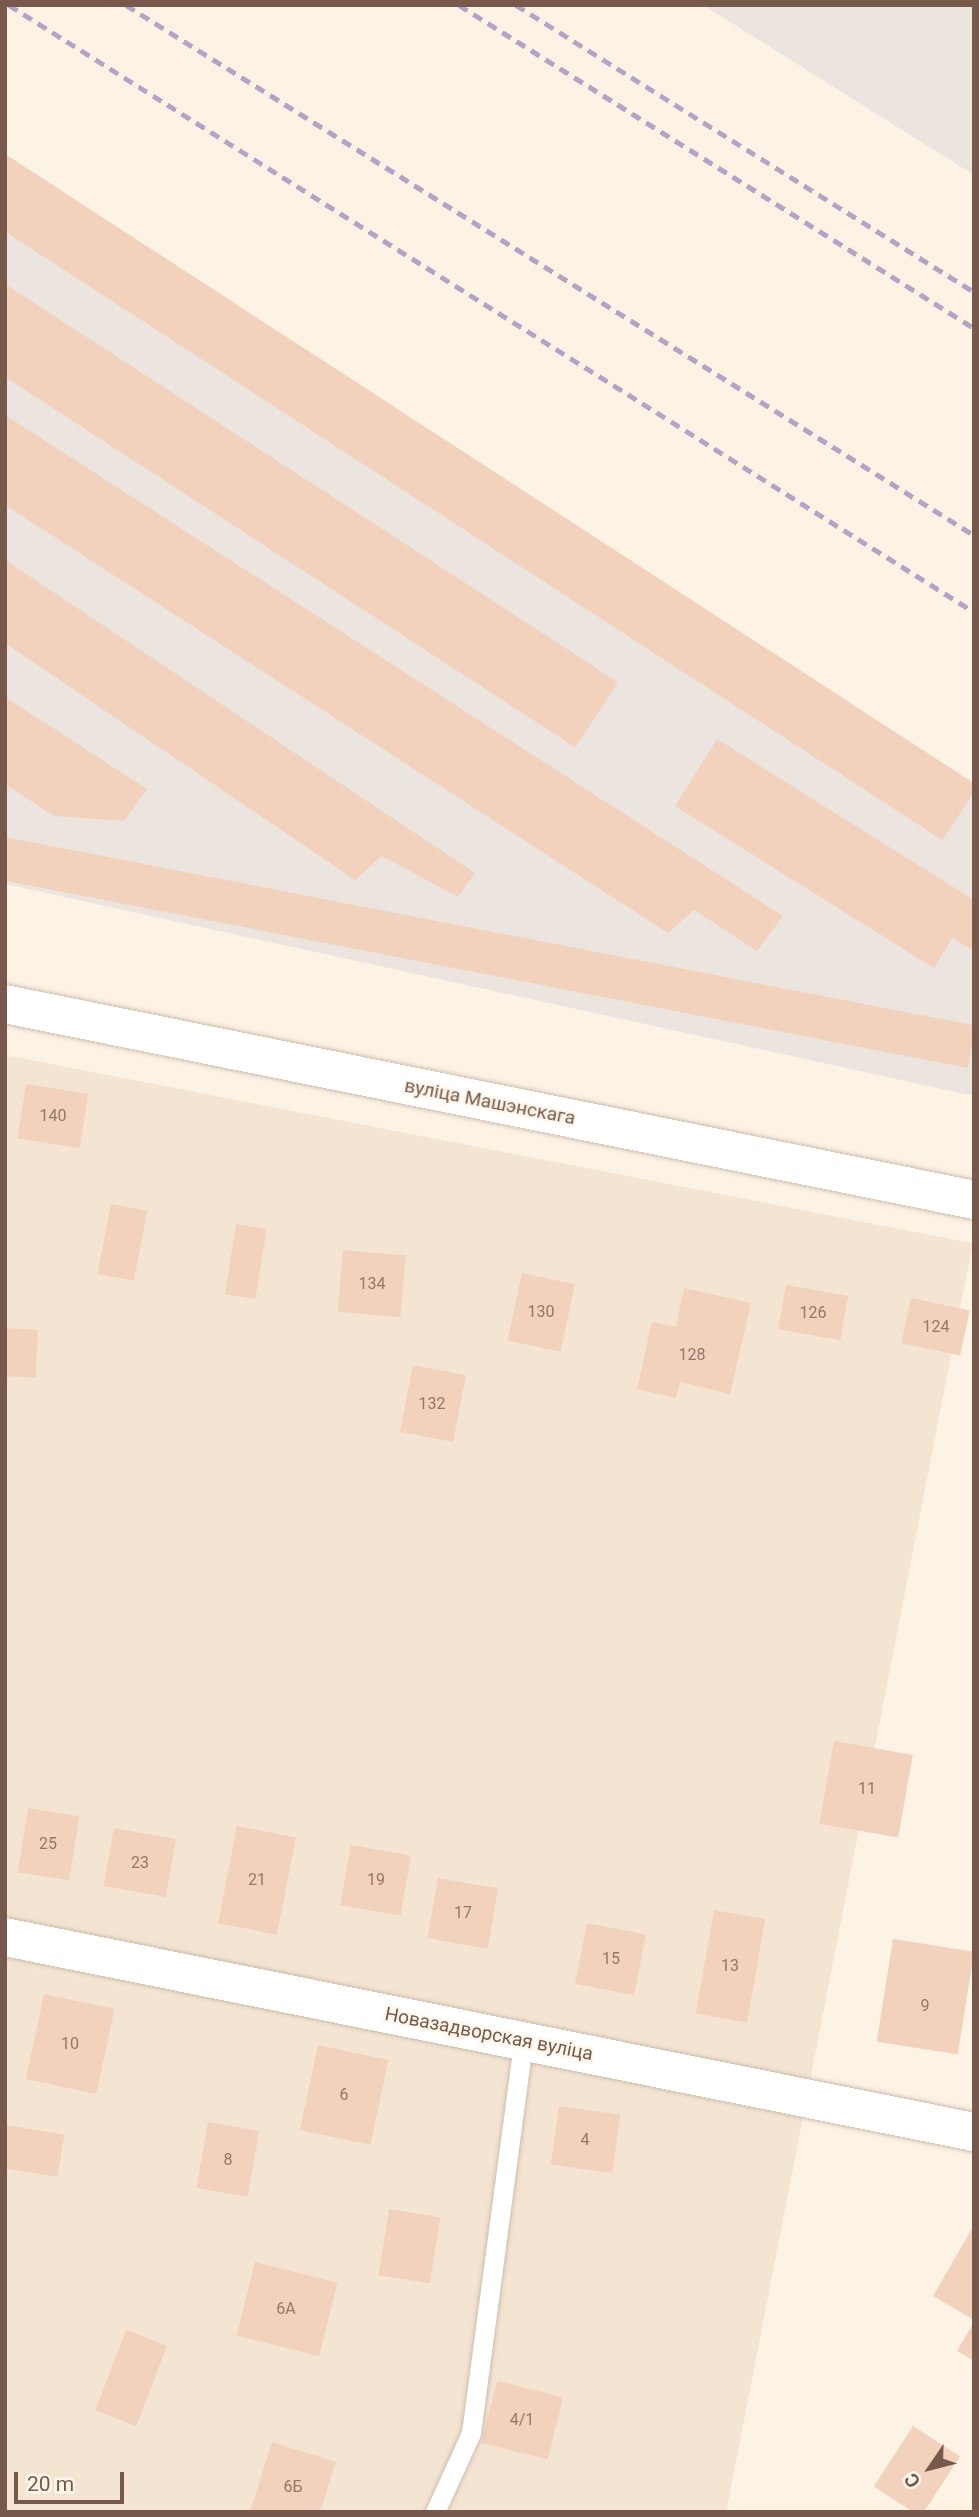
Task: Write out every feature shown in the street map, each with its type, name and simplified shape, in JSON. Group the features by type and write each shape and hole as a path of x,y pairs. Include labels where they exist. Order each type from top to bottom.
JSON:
{"street":[{"name":"вуліца Машэнскага","path":"5,1004 974,1200"},
{"name":"Новазадворская вуліца","path":"5,1937 974,2132"}],"lane":[{"path":"435,2512 471,2433 523,2041"}],"shaded area":[{"path":"703,5 974,5 974,175"},
{"path":"5,154 974,792 974,1096 5,884"},
{"path":"5,1055 973,1243 726,2512 5,2512"}],"building":[{"path":"5,154 974,783 974,792 942,840 5,232"},
{"path":"5,284 618,682 576,748 5,377"},
{"path":"5,415 783,916 757,951 694,910 668,933 5,505"},
{"path":"5,560 475,873 458,897 382,856 355,880 5,643"},
{"path":"5,697 147,789 124,821 54,816 5,784"},
{"path":"717,739 974,900 974,951 952,938 934,968 675,806"},
{"path":"5,837 974,1025 968,1068 5,881"},
{"path":"26,1084 88,1094 80,1148 17,1138"},
{"path":"111,1204 147,1211 134,1281 97,1274"},
{"path":"236,1224 267,1229 256,1299 225,1294"},
{"path":"343,1250 406,1255 400,1317 338,1312"},
{"path":"522,1273 575,1284 560,1352 508,1340"},
{"path":"786,1285 848,1296 840,1340 778,1329"},
{"path":"684,1288 751,1303 730,1394 680,1382 676,1398 637,1389 652,1322 676,1327"},
{"path":"911,1298 970,1310 960,1355 901,1343"},
{"path":"5,1328 38,1330 35,1378 5,1376"},
{"path":"413,1365 466,1375 453,1442 400,1432"},
{"path":"834,1741 913,1755 898,1838 819,1824"},
{"path":"28,1808 79,1816 69,1880 18,1872"},
{"path":"237,1826 296,1837 277,1935 218,1923"},
{"path":"114,1828 176,1839 166,1897 104,1886"},
{"path":"351,1845 411,1856 400,1916 340,1905"},
{"path":"438,1878 498,1889 487,1949 427,1938"},
{"path":"714,1910 765,1919 747,2022 696,2013"},
{"path":"587,1923 646,1934 634,1995 575,1984"},
{"path":"893,1939 974,1952 958,2055 877,2042"},
{"path":"44,1994 114,2009 96,2094 26,2079"},
{"path":"318,2045 388,2060 370,2145 300,2130"},
{"path":"559,2106 620,2115 612,2173 551,2164"},
{"path":"208,2122 259,2131 248,2197 196,2188"},
{"path":"5,2125 64,2134 58,2177 5,2169"},
{"path":"389,2209 440,2217 430,2283 379,2275"},
{"path":"974,2225 974,2320 933,2296"},
{"path":"255,2262 337,2283 319,2356 237,2336"},
{"path":"974,2322 974,2361 957,2351"},
{"path":"126,2330 167,2346 136,2426 95,2410"},
{"path":"497,2381 563,2397 547,2460 482,2443"},
{"path":"913,2426 960,2456 924,2512 913,2512 874,2486"},
{"path":"272,2442 336,2462 320,2512 250,2512"}],"railway":[{"path":"9,5 974,612"},
{"path":"126,5 974,535"},
{"path":"459,5 974,328"},
{"path":"516,5 974,292"}]}
